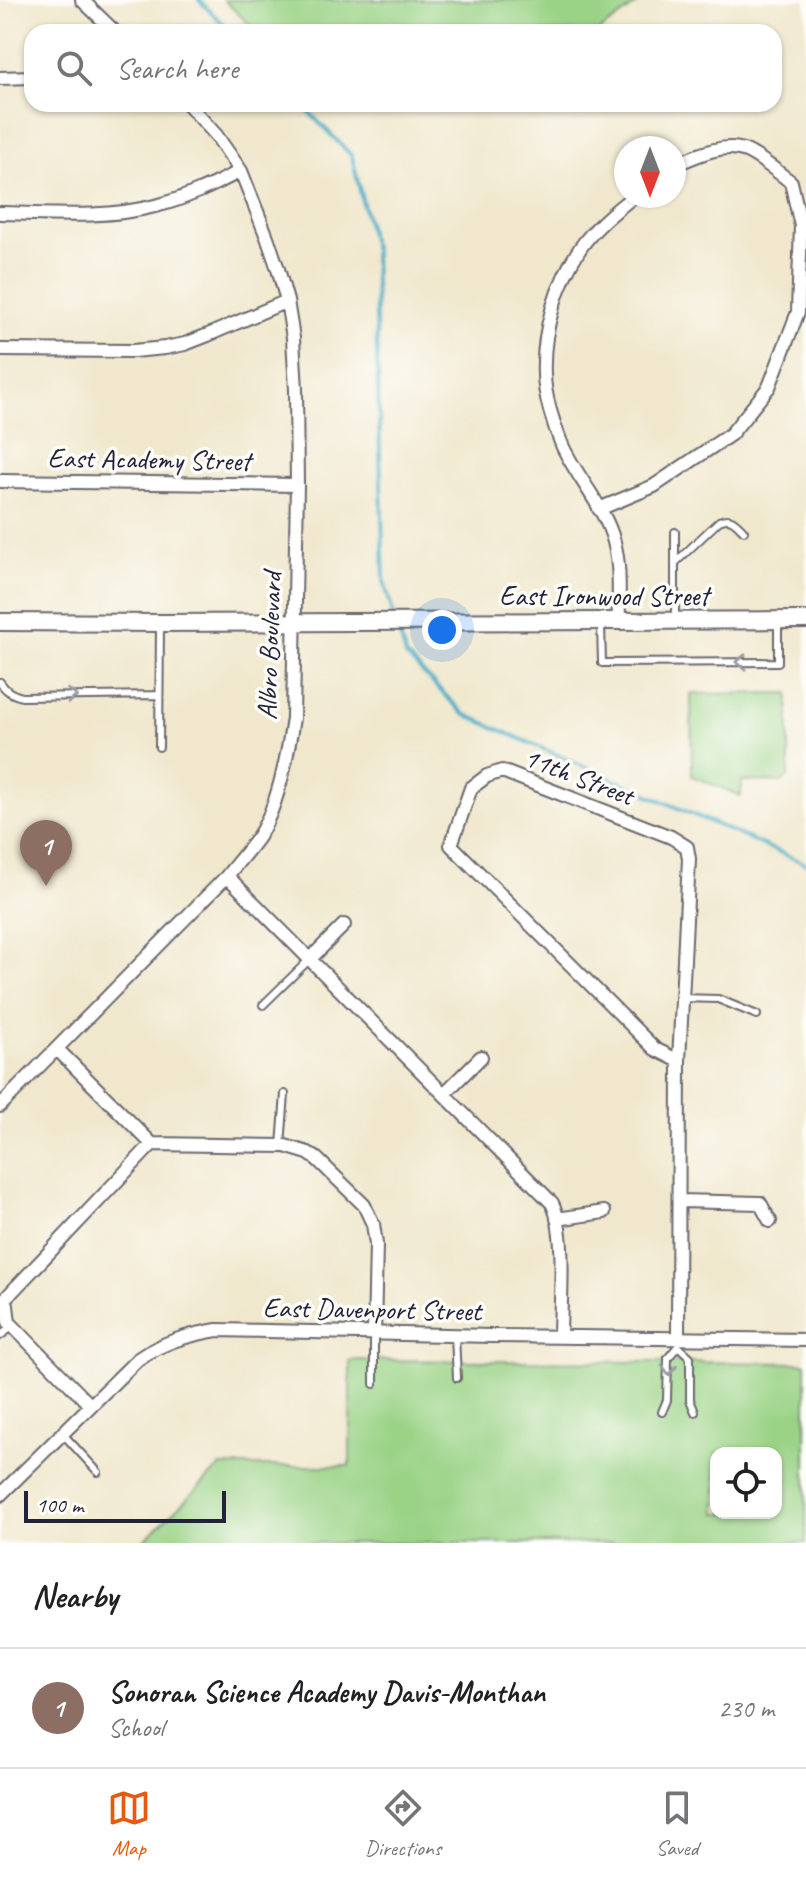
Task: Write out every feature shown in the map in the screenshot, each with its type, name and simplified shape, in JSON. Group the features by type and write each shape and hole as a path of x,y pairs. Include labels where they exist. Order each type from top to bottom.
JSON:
{"street":[{"path":"82,0 107,24"},
{"path":"0,78 24,77"},
{"name":"Albro Boulevard","path":"0,1106 227,876 260,834 278,793 289,747 293,718 297,485 295,359 287,301 267,237 241,171 195,112"},
{"path":"599,509 654,486 731,434 769,387 798,312 801,226 791,182 744,150 727,149 686,160"},
{"path":"0,213 91,214 137,210 176,200 241,171"},
{"path":"619,208 592,234 565,273 546,341 544,376 552,416 562,444 614,539 618,564 619,621"},
{"path":"0,350 133,351 165,348 185,344 287,301"},
{"name":"East Academy Street","path":"0,481 297,485"},
{"name":"East Ironwood Street","path":"295,622 806,620"},
{"path":"0,622 295,622"},
{"name":"11th Street","path":"678,1342 679,1061 689,859 687,847 671,837 502,771 487,776 471,788 451,845 655,1049 679,1061"},
{"path":"227,876 552,1203 557,1212 561,1236 560,1337"},
{"path":"309,960 344,925"},
{"path":"57,1049 152,1144 281,1146 297,1149 317,1159 364,1205 373,1224 376,1244 374,1334"},
{"path":"444,1094 481,1057"},
{"path":"90,1405 9,1322 6,1298 152,1144"},
{"path":"680,1201 760,1203 770,1221"},
{"path":"557,1219 604,1212"},
{"name":"East Davenport Street","path":"0,1495 138,1359 160,1345 190,1335 217,1330 678,1342 806,1340"}],"lane":[{"path":"675,563 725,518 730,518 744,531"},
{"path":"675,532 675,621"},
{"path":"601,621 602,663 778,662 778,620"},
{"path":"159,747 160,623"},
{"path":"0,682 12,695 22,697 158,695"},
{"path":"263,1005 309,960"},
{"path":"681,998 718,999 757,1015"},
{"path":"281,1146 285,1094"},
{"path":"0,1336 13,1326"},
{"path":"374,1334 374,1384"},
{"path":"455,1335 457,1378"},
{"path":"662,1412 667,1400 668,1358 678,1342 690,1357 690,1400 695,1412"},
{"path":"62,1433 98,1472"}],"green space":[{"path":"224,0 643,0 609,24 249,24"},
{"path":"789,693 789,775 783,782 742,781 741,796 692,776 691,694"},
{"path":"350,1360 806,1363 806,1543 141,1543 221,1466 350,1466"}],"waterway":[{"path":"199,0 223,24"},
{"path":"309,112 352,156 374,252 384,581 394,617"},
{"path":"397,625 406,656 464,714 806,864"}],"place":[{"name":"Sonoran Science Academy Davis-Monthan","path":"46,886"}]}
